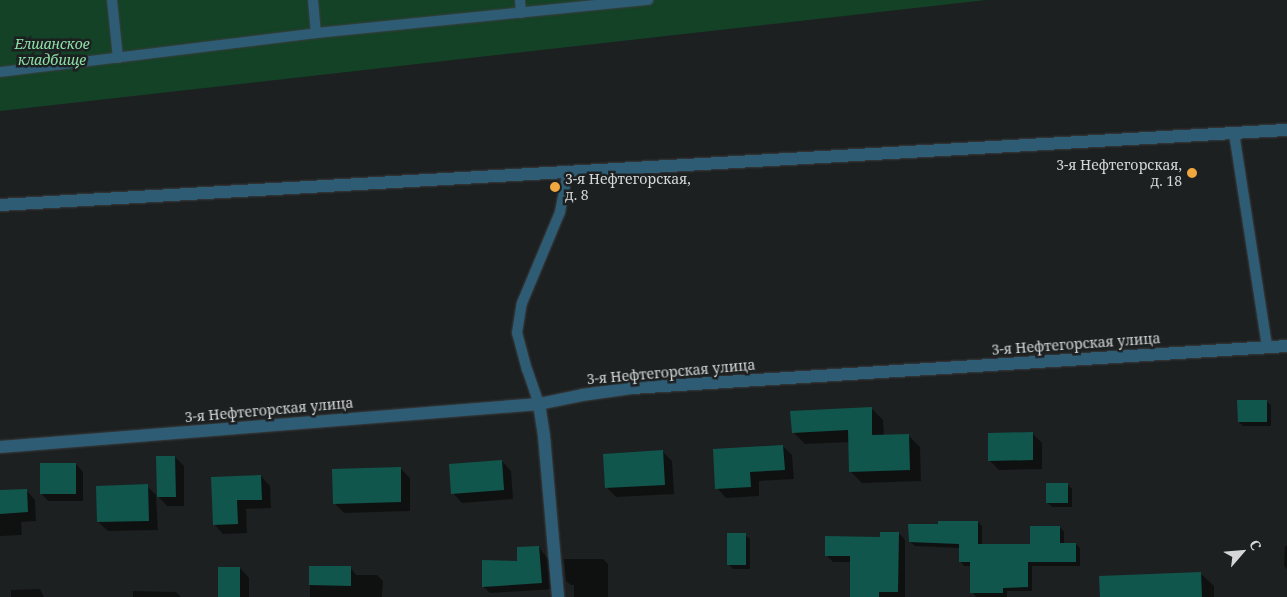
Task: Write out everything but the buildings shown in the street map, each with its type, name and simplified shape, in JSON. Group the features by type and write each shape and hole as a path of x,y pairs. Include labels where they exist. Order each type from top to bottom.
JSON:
{"street":[{"path":"0,205 1287,130"},
{"name":"3-я Нефтегорская улица","path":"0,447 539,404 632,388 1287,346"},
{"path":"539,404 544,436 558,597"}],"lane":[{"path":"112,0 118,58"},
{"path":"313,0 316,33"},
{"path":"520,0 521,13"},
{"path":"0,72 316,33 648,0"},
{"path":"1234,133 1266,347"},
{"path":"539,404 517,333 522,303 560,212 568,171"}],"green space":[{"name":"Елшанское кладбище","path":"0,0 986,0 0,111"}],"place":[{"name":"3-я Нефтегорская, д. 18","path":"1192,173"},
{"name":"3-я Нефтегорская, д. 8","path":"555,187"}]}
